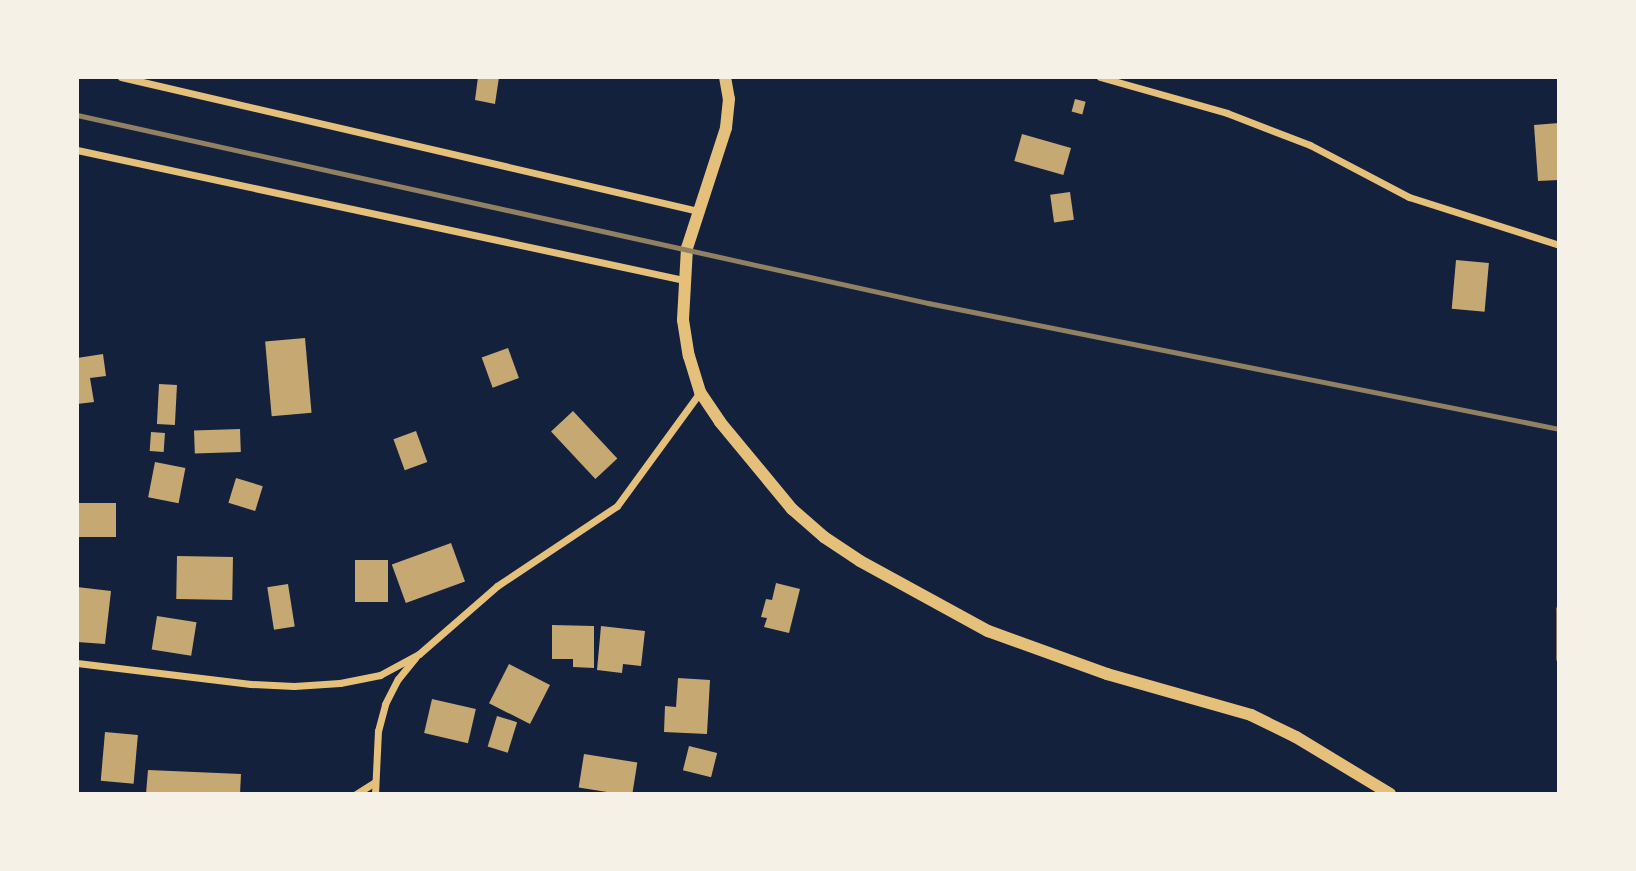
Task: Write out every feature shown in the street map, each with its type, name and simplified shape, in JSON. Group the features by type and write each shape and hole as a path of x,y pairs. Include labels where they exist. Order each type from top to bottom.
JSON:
{"street":[{"path":"121,77 698,211"},
{"path":"725,77 729,99 726,128 687,248 683,320 689,356 700,392 720,422 792,509 824,537 860,561 988,631 1047,654 1251,715 1307,743 1390,794"},
{"path":"1100,77 1227,113 1310,145 1409,197 1559,245"},
{"path":"77,150 684,280"},
{"path":"375,794 378,731 385,704 398,679 419,654 497,586 617,506 700,392"},
{"path":"77,663 251,684 294,686 340,683 380,675 419,654"},
{"path":"356,794 375,782"}],"path":[{"path":"1559,608 1559,659"}],"building":[{"path":"478,77 499,77 495,104 475,100"},
{"path":"1075,99 1086,102 1082,114 1072,112"},
{"path":"1559,123 1559,180 1538,181 1534,125"},
{"path":"1022,134 1071,148 1063,175 1014,161"},
{"path":"1070,192 1074,220 1054,223 1050,195"},
{"path":"1456,260 1489,263 1485,312 1452,309"},
{"path":"305,338 312,413 272,416 265,341"},
{"path":"508,348 519,378 493,388 482,358"},
{"path":"103,354 106,376 90,378 94,402 77,404 77,358"},
{"path":"159,384 177,385 175,425 157,424"},
{"path":"573,411 617,459 595,479 551,431"},
{"path":"240,429 241,452 195,454 194,431"},
{"path":"416,431 427,462 405,470 393,439"},
{"path":"151,432 165,433 164,452 150,451"},
{"path":"155,462 185,468 179,503 148,497"},
{"path":"236,478 263,486 255,511 228,503"},
{"path":"77,503 116,503 116,537 77,537"},
{"path":"451,543 465,582 406,603 392,565"},
{"path":"177,556 233,557 232,600 176,599"},
{"path":"355,560 388,560 388,602 355,602"},
{"path":"776,583 800,589 789,633 764,627 767,618 761,617 766,599 772,600"},
{"path":"288,584 295,626 274,630 267,587"},
{"path":"77,587 111,591 105,644 77,642"},
{"path":"157,616 197,622 191,656 152,650"},
{"path":"552,625 594,626 594,668 573,667 573,659 552,659"},
{"path":"601,626 645,631 641,666 623,664 622,673 597,670"},
{"path":"509,664 550,685 530,724 489,703"},
{"path":"678,678 710,680 707,734 664,732 665,706 676,707"},
{"path":"432,699 476,709 468,743 424,733"},
{"path":"497,716 517,722 508,753 488,747"},
{"path":"105,732 138,735 134,784 101,781"},
{"path":"689,746 717,753 711,777 683,770"},
{"path":"584,754 637,762 632,794 579,788"},
{"path":"148,770 241,774 240,794 146,794"}],"railway":[{"path":"77,115 928,303 1559,429"}]}
